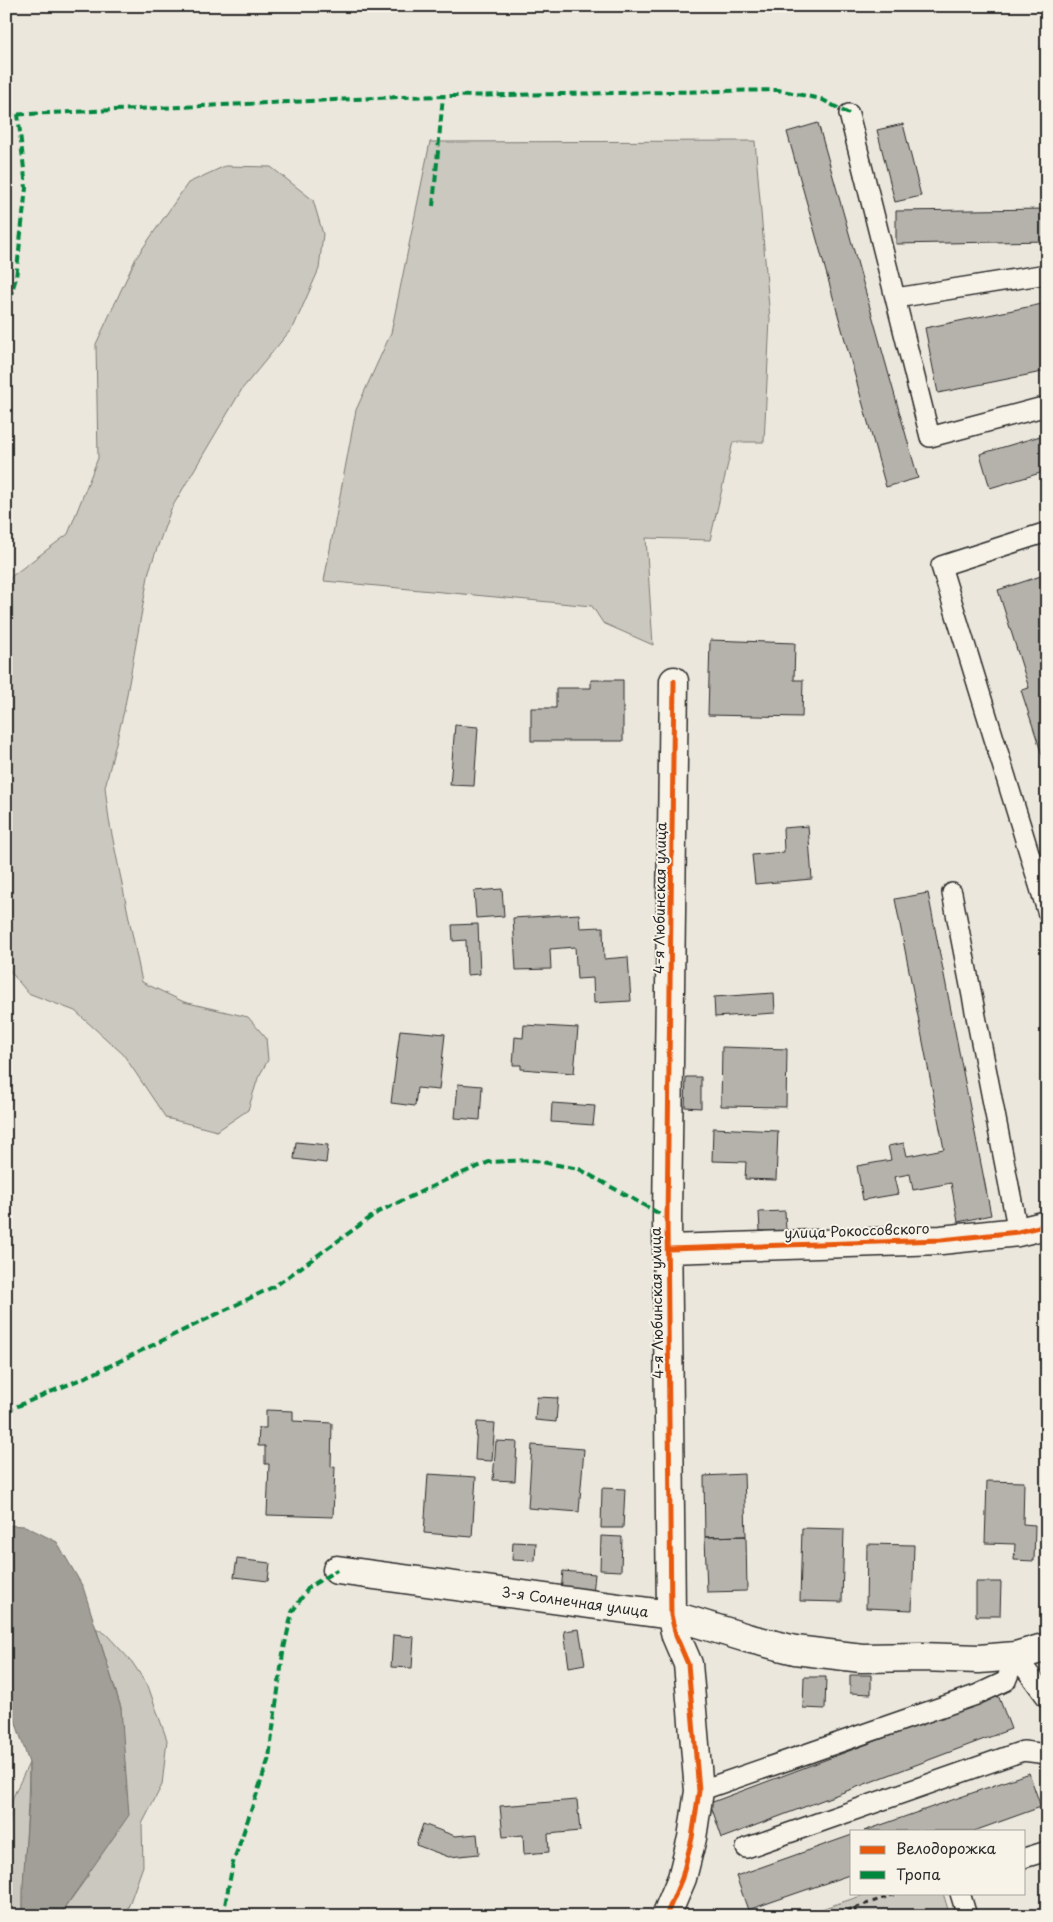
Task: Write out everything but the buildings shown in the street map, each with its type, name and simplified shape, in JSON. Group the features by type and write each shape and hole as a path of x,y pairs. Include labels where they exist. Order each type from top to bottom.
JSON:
{"street":[{"name":"4-я Любинская улица","path":"666,1916 682,1878 692,1838 699,1791 688,1664 676,1636 671,1615 668,1249 674,682"},
{"name":"улица Рокоссовского","path":"668,1249 941,1240 1018,1232 1047,1226"},
{"name":"3-я Солнечная улица","path":"337,1570 671,1615 795,1650 862,1658 979,1658 1016,1656 1047,1647"}],"lane":[{"path":"850,114 930,437 1047,406"},
{"path":"896,298 1047,274"},
{"path":"1047,532 941,566 1047,911"},
{"path":"952,894 1018,1232"},
{"path":"1016,1656 1047,1698"},
{"path":"699,1791 976,1695 1006,1681 1016,1656"},
{"path":"746,1848 1022,1751 1047,1754"},
{"path":"1026,1857 1047,1851"},
{"path":"960,1894 968,1916"}],"path":[{"path":"830,1916 896,1894"},
{"path":"854,1908 857,1916"}],"shaded area":[{"path":"755,141 770,319 764,442 733,442 710,540 646,538 653,645 603,623 592,606 324,581 356,410 391,333 430,142"},
{"path":"225,166 271,167 313,200 323,234 319,269 294,326 242,389 171,509 149,571 124,711 105,787 109,820 142,982 184,1002 248,1017 266,1038 268,1060 258,1078 248,1110 217,1131 166,1118 123,1054 75,1011 28,993 6,966 6,586 12,576 68,534 98,458 96,344 136,258 188,183"},
{"path":"6,1525 25,1526 57,1542 83,1587 121,1708 129,1815 59,1916 23,1916 29,1763 6,1692"},
{"path":"96,1628 106,1634 132,1662 148,1686 167,1740 162,1785 142,1824 143,1866 125,1916 59,1916 88,1876 121,1708"},
{"path":"29,1763 23,1916 6,1916 6,1849 13,1797"},
{"path":"867,1894 943,1894 950,1916 800,1916"}],"marked path":[{"path":"6,115 398,97 778,90 821,99 849,114"},
{"path":"433,206 443,96"},
{"path":"6,310 16,278 26,188 18,114"},
{"path":"6,1411 95,1373 275,1286 378,1212 489,1162 531,1160 579,1169 667,1218"},
{"path":"223,1916 233,1863 269,1758 283,1653 292,1612 309,1587 337,1570"}],"cycle path":[{"path":"666,1916 682,1878 692,1838 699,1791 688,1664 676,1636 671,1615 667,1218 674,681"},
{"path":"668,1249 941,1240 1018,1232 1047,1225"}]}
